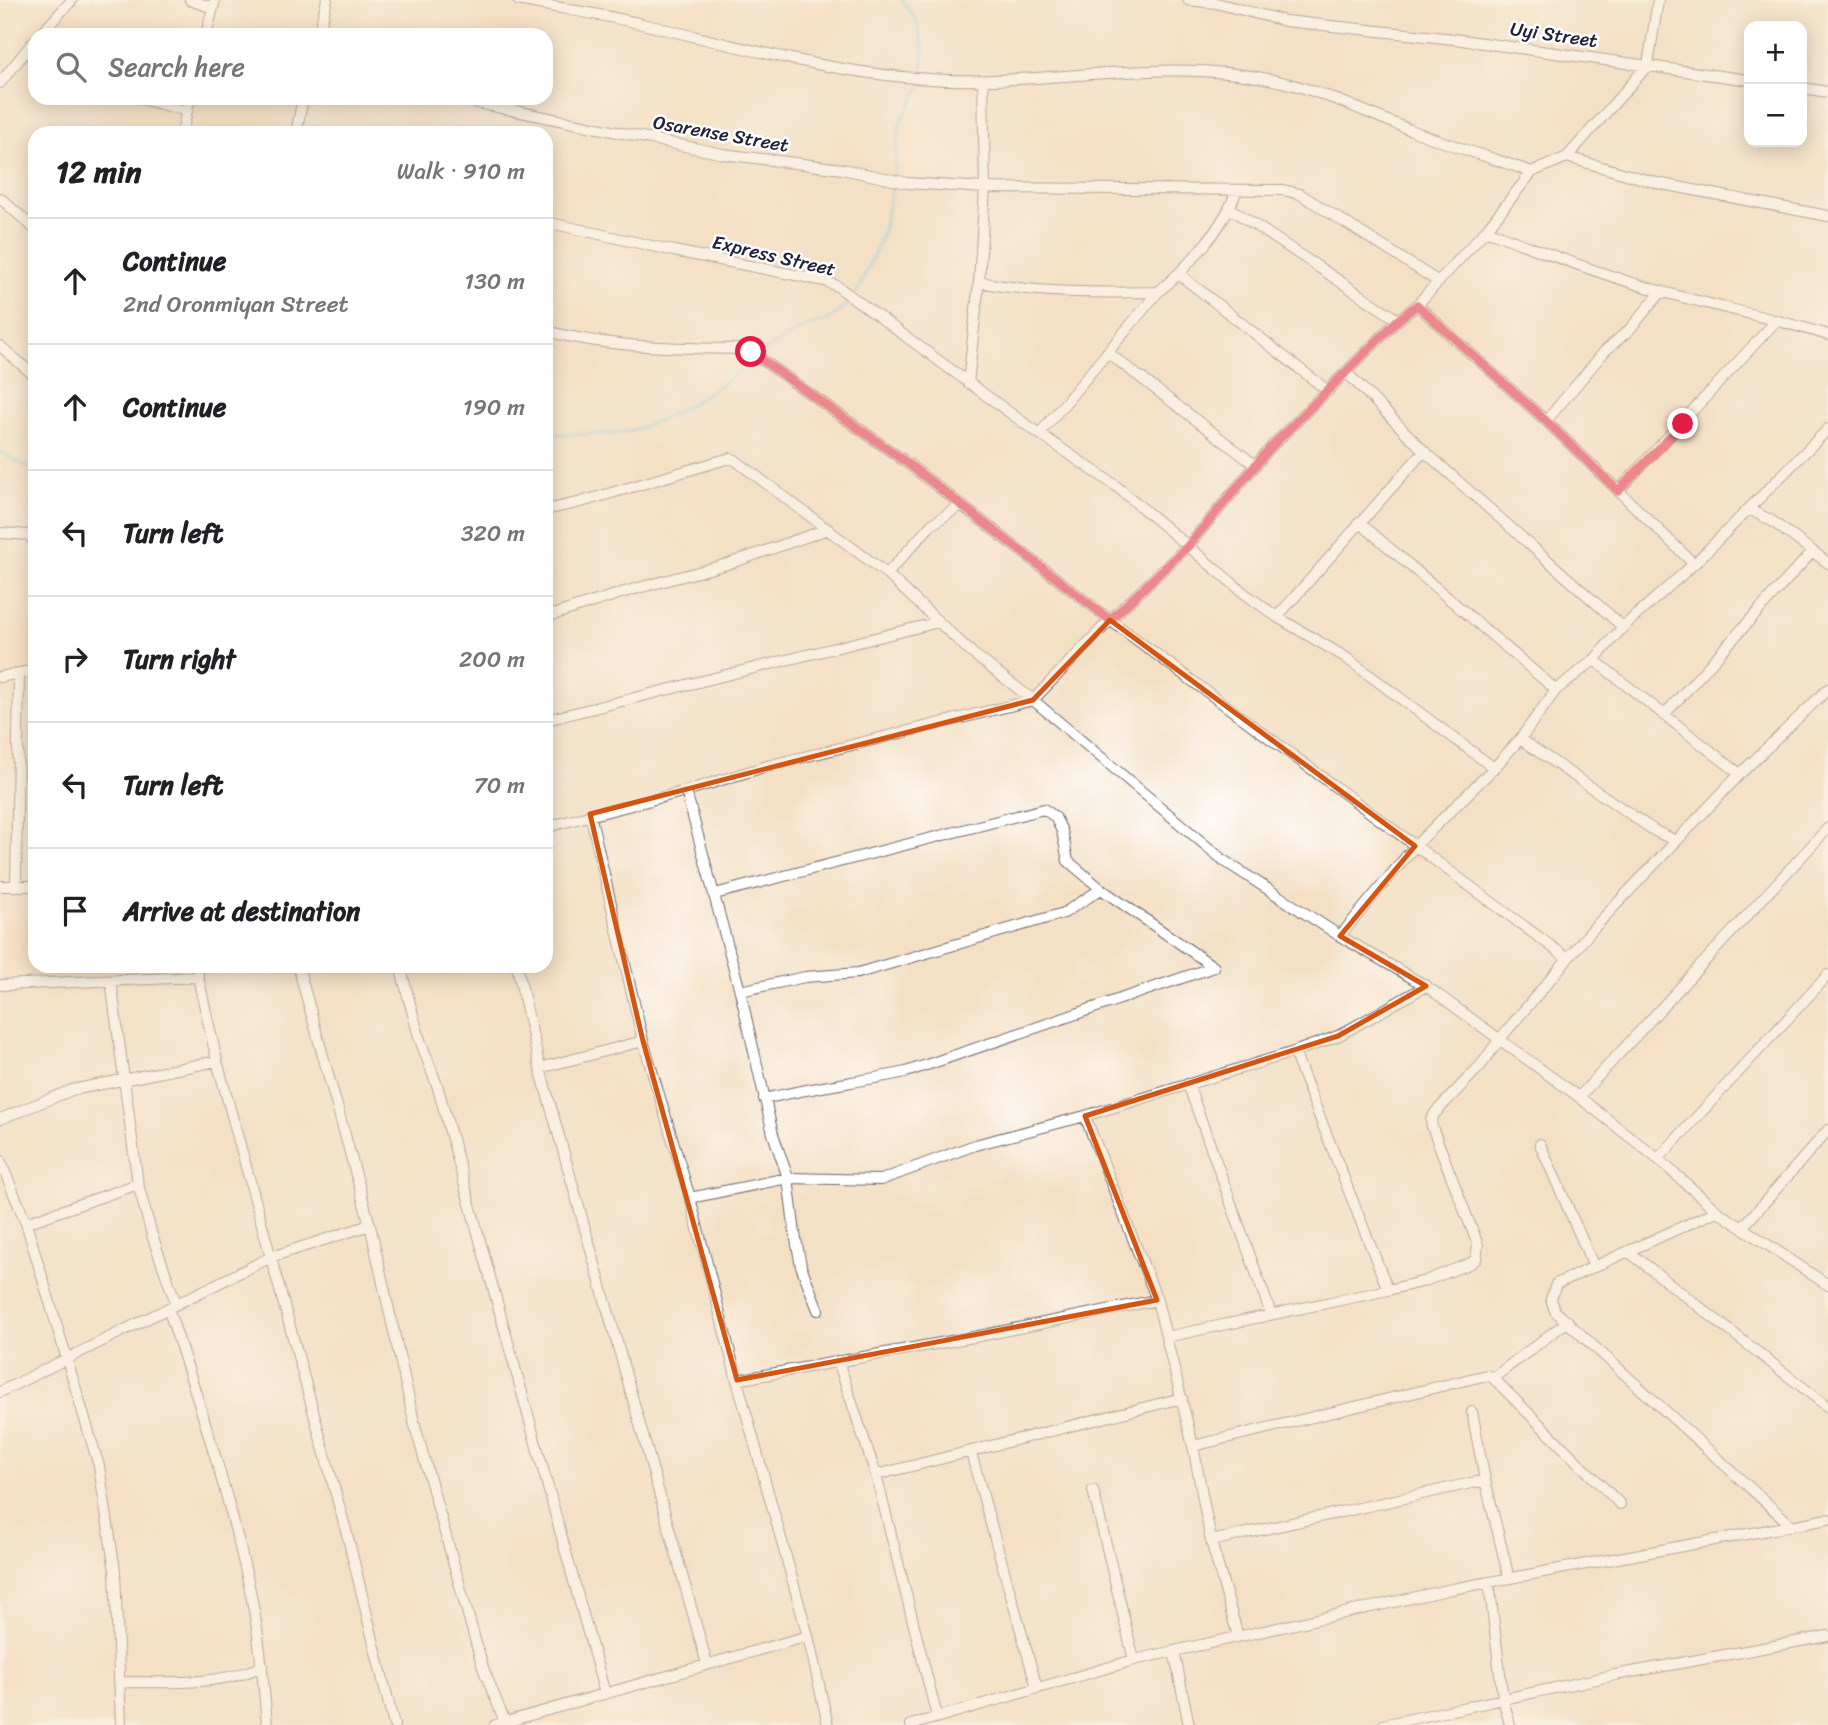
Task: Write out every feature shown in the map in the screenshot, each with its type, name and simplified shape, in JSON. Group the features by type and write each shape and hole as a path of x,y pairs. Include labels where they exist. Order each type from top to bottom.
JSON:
{"street":[{"path":"46,28 72,0"},
{"path":"190,0 214,4 208,28"},
{"path":"320,28 327,0"},
{"path":"518,0 636,23 803,63 928,79 983,80 1103,71 1219,71 1245,75 1310,90 1415,132 1532,172"},
{"name":"Uyi Street","path":"1188,0 1216,2 1285,21 1454,39 1744,79"},
{"path":"553,825 686,791 768,765 1033,699 1110,620 1188,546 1255,465 1439,282 1486,230 1532,172 1567,157 1648,65 1658,0"},
{"path":"0,83 28,49"},
{"path":"968,383 979,282 985,188 983,80"},
{"path":"1807,89 1828,92"},
{"path":"164,105 187,111"},
{"path":"184,126 188,105"},
{"path":"297,126 302,105"},
{"name":"Osarense Street","path":"487,105 723,154 842,169 906,183 985,188 1283,190 1300,194 1439,282"},
{"path":"1567,157 1657,183 1828,216"},
{"path":"1040,433 1158,292 1180,275 1231,209 1236,191"},
{"path":"0,198 28,223"},
{"path":"1231,209 1398,320"},
{"name":"Express Street","path":"553,224 825,281 848,294 968,383 1116,486 1244,593 1277,617 1345,657 1494,768"},
{"path":"1486,230 1569,262 1662,291 1828,335"},
{"path":"1180,275 1328,391"},
{"path":"979,282 1021,290 1062,293 1158,292"},
{"path":"1546,421 1605,351 1630,329 1662,291"},
{"path":"1417,305 1546,421 1694,564"},
{"path":"1618,491 1777,320"},
{"path":"553,332 603,343 642,347 741,349 751,352 903,460 1110,620 1567,958"},
{"path":"0,346 28,370"},
{"path":"1107,352 1255,465"},
{"path":"1346,372 1423,451 1623,627"},
{"path":"1340,936 1415,846 1520,739 1556,690 1594,660 1623,627 1694,564 1828,429"},
{"path":"1277,617 1423,451"},
{"path":"553,508 730,458 735,460 887,574 972,653 1033,699 1223,860 1340,936 1426,986 1578,1097 1658,1159 1717,1211 1828,1285"},
{"path":"887,574 931,525 961,505"},
{"path":"1749,509 1772,521 1828,563"},
{"path":"1359,522 1556,690"},
{"path":"553,615 731,563 828,529"},
{"path":"0,533 28,535"},
{"path":"1664,715 1812,552"},
{"path":"553,718 939,622"},
{"path":"1594,660 1740,774"},
{"path":"0,677 28,671"},
{"path":"16,886 19,673"},
{"path":"1166,1337 1388,1290 1425,1281 1471,1264 1476,1259 1478,1245 1431,1119 1481,1065 1567,958 1740,774 1828,689"},
{"path":"1520,739 1655,831 1676,841"},
{"path":"686,791 740,991 764,1099 788,1178 804,1274 818,1310"},
{"path":"715,894 1044,809 1055,817 1062,831 1068,861 1101,889 1214,967 906,1072 856,1083 807,1088 764,1099"},
{"path":"590,814 643,1041 690,1198 808,1636 828,1725"},
{"path":"1578,1097 1828,828"},
{"path":"0,886 28,886"},
{"path":"740,991 805,977 858,974 1064,913 1101,889"},
{"path":"0,985 111,981 188,973"},
{"path":"198,973 217,1061 348,1538 394,1725"},
{"path":"300,973 370,1225 415,1426 500,1723 808,1636"},
{"path":"402,973 419,1037 438,1088 605,1694"},
{"path":"519,973 540,1068 707,1664"},
{"path":"1658,1159 1828,975"},
{"path":"111,981 138,1184 248,1582 262,1666 267,1725"},
{"path":"690,1198 788,1178 881,1180 975,1145 1085,1116 1294,1052 1338,1036 1426,986"},
{"path":"540,1068 643,1041"},
{"path":"1294,1052 1388,1290"},
{"path":"0,1119 72,1090 217,1061"},
{"path":"1188,1084 1271,1314"},
{"path":"1085,1116 1157,1300 1193,1446 1211,1541 1238,1636"},
{"path":"1742,1228 1828,1130"},
{"path":"1540,1144 1594,1267"},
{"path":"0,1160 26,1223 99,1466 115,1571 121,1725"},
{"path":"26,1223 138,1184"},
{"path":"1717,1211 1556,1284 1551,1299 1555,1311 1792,1526"},
{"path":"0,1392 271,1257 370,1225"},
{"path":"1629,1252 1828,1407"},
{"path":"737,1380 1157,1300"},
{"path":"1493,1378 1567,1321"},
{"path":"838,1362 876,1475 937,1717"},
{"path":"1193,1446 1487,1376 1493,1378 1620,1504"},
{"path":"876,1475 1182,1398"},
{"path":"1472,1412 1485,1480 1509,1578"},
{"path":"971,1453 1037,1688"},
{"path":"1211,1541 1485,1480"},
{"path":"1093,1490 1134,1660"},
{"path":"911,1725 1134,1660 1238,1636 1509,1578 1828,1519"},
{"path":"1489,1582 1503,1699 1510,1725"},
{"path":"1383,1725 1615,1675 1828,1636"},
{"path":"1174,1651 1189,1725"},
{"path":"120,1682 172,1682 233,1676 262,1666"}],"highlighted area":[{"path":"1110,620 1415,846 1340,936 1426,986 1338,1036 1085,1116 1157,1300 737,1380 643,1041 590,814 1033,700"}],"waterway":[{"path":"902,0 916,20 923,45 923,72"},
{"path":"894,176 900,123 921,86"},
{"path":"857,293 882,235 892,188"},
{"path":"764,352 808,326 829,320 849,303"},
{"path":"553,435 617,433 651,424 706,394 752,362"},
{"path":"0,452 28,467"}],"route":[{"path":"751,352 903,460 1110,620 1188,546 1271,447 1398,320 1417,305 1546,421 1618,491 1683,424"}]}
